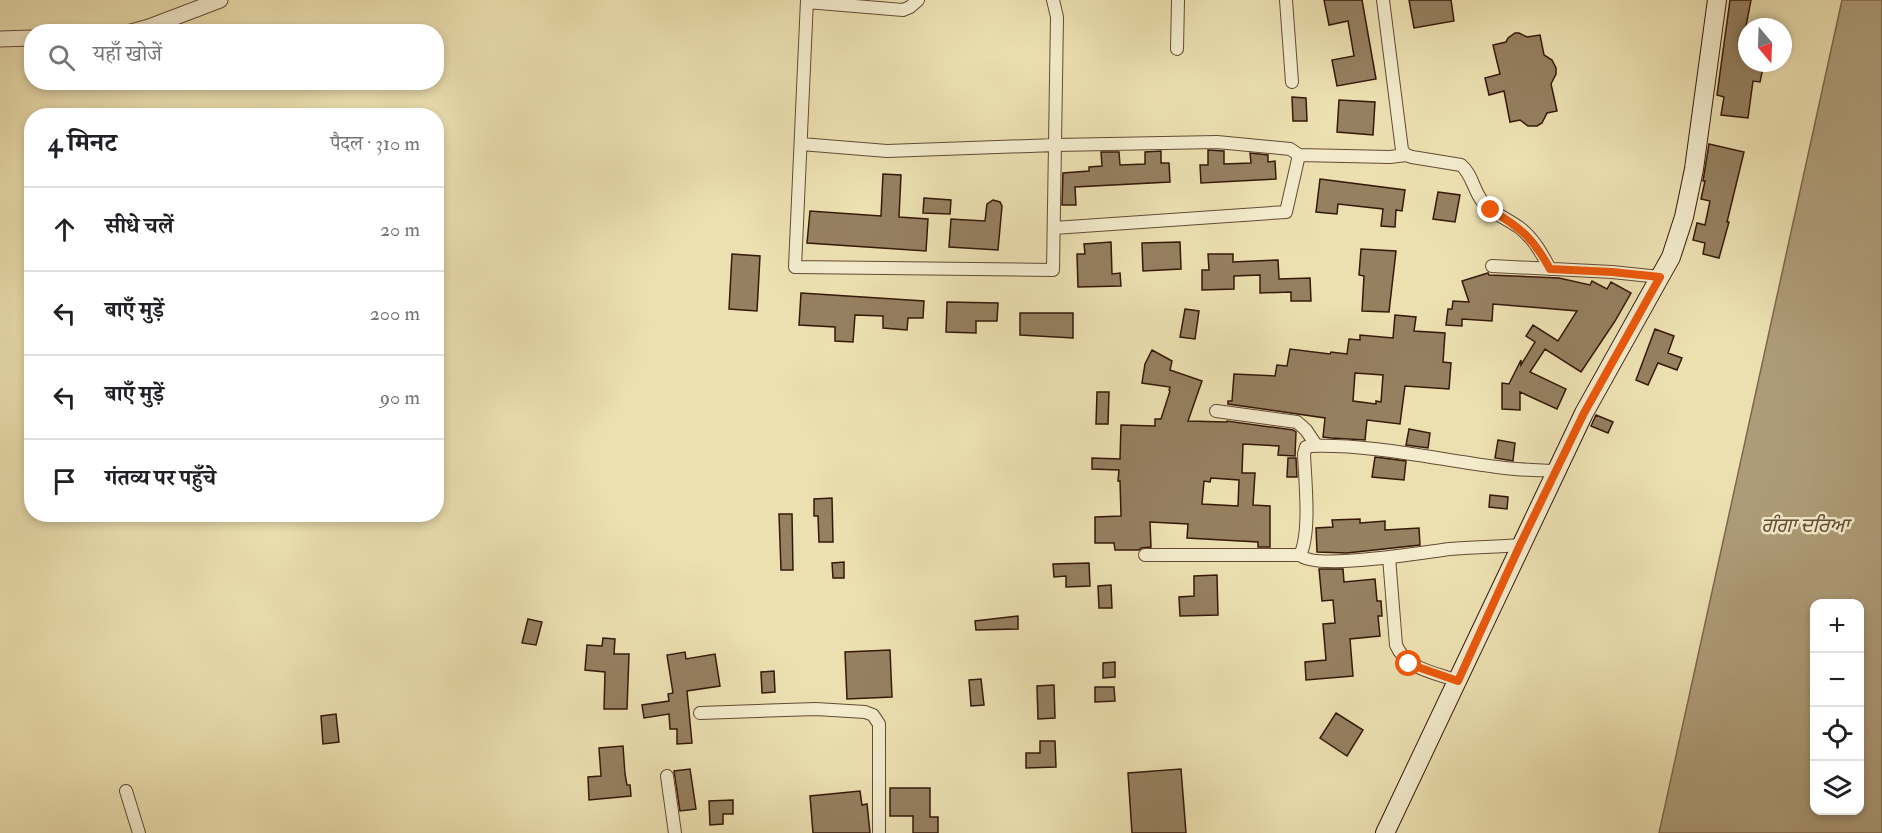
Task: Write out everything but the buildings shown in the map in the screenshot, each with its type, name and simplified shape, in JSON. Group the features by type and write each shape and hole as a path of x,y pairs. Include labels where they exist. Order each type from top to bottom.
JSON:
{"main road":[{"path":"1385,833 1584,413 1671,257 1684,217 1694,169 1717,0"}],"street":[{"path":"157,24 220,0"},
{"path":"918,0 903,10 807,1 795,267 1053,270 1057,17 1053,0"},
{"path":"1177,49 1178,0"},
{"path":"1286,0 1292,82"},
{"path":"1383,0 1400,143 1406,155"},
{"path":"0,39 24,39"},
{"path":"801,144 887,151 1217,142 1290,149 1299,155 1390,157 1406,155 1461,165 1470,174 1483,202 1527,235 1550,269"},
{"path":"1054,228 1286,212 1299,155"},
{"path":"1492,266 1612,272 1660,277"},
{"path":"1216,411 1298,422 1316,445"},
{"path":"1300,555 1304,543 1304,454 1306,447 1336,445 1409,453 1499,468 1557,471"},
{"path":"1145,555 1300,555 1309,561 1322,562 1451,549 1520,545"},
{"path":"1389,557 1395,645 1398,652 1409,664 1458,681"},
{"path":"700,712 816,709 865,712 873,715 879,724 879,833"},
{"path":"667,776 675,833"},
{"path":"126,791 140,833"}],"water":[{"name":"ਗੰਗਾ ਦਰਿਆ","path":"1842,0 1882,0 1882,833 1659,833"}],"route":[{"path":"1409,664 1458,681 1584,413 1660,277 1550,269 1533,241 1522,230 1491,210"}]}
